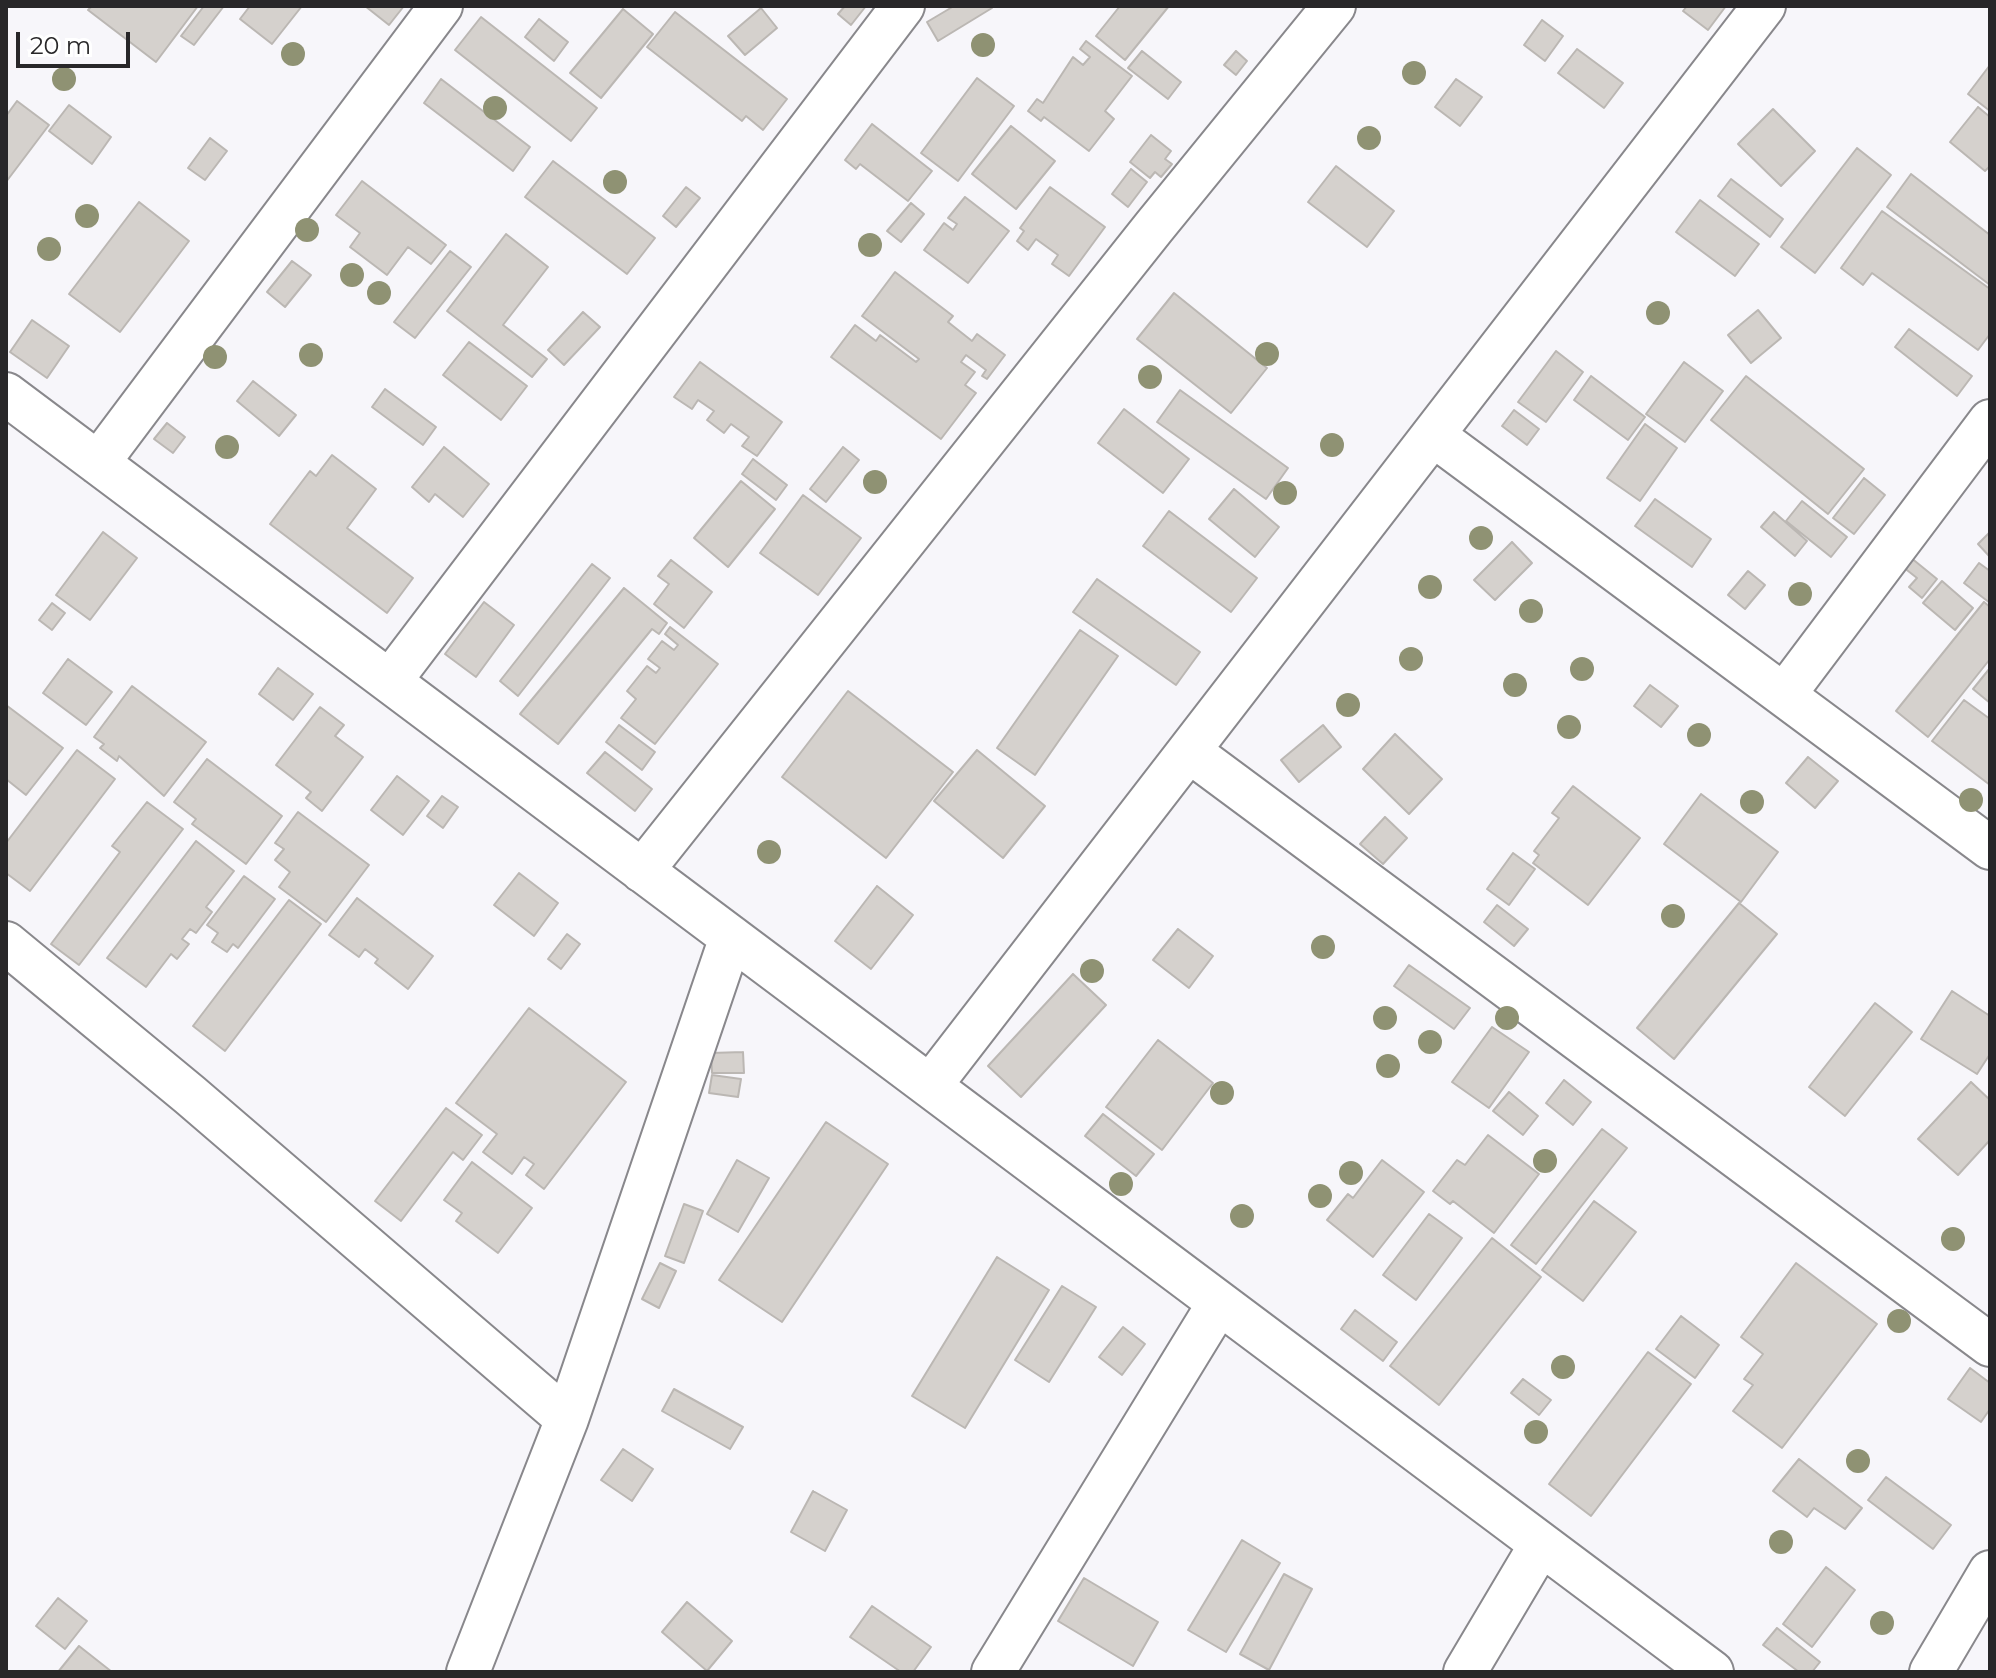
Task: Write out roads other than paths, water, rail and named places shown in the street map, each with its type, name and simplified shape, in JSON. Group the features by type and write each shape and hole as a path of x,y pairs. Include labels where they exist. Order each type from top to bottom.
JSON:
{"street":[{"path":"98,463 441,6"},
{"path":"390,681 903,6"},
{"path":"642,871 1144,239 1334,6"},
{"path":"930,1086 1764,6"},
{"path":"6,394 1712,1672"},
{"path":"1784,695 1990,421"},
{"path":"1433,435 1990,848"},
{"path":"1189,751 1990,1345"},
{"path":"468,1672 567,1419 731,937"},
{"path":"6,943 190,1095 567,1419"},
{"path":"993,1672 1219,1303"},
{"path":"1465,1672 1541,1544"},
{"path":"1931,1672 1990,1572"}]}
